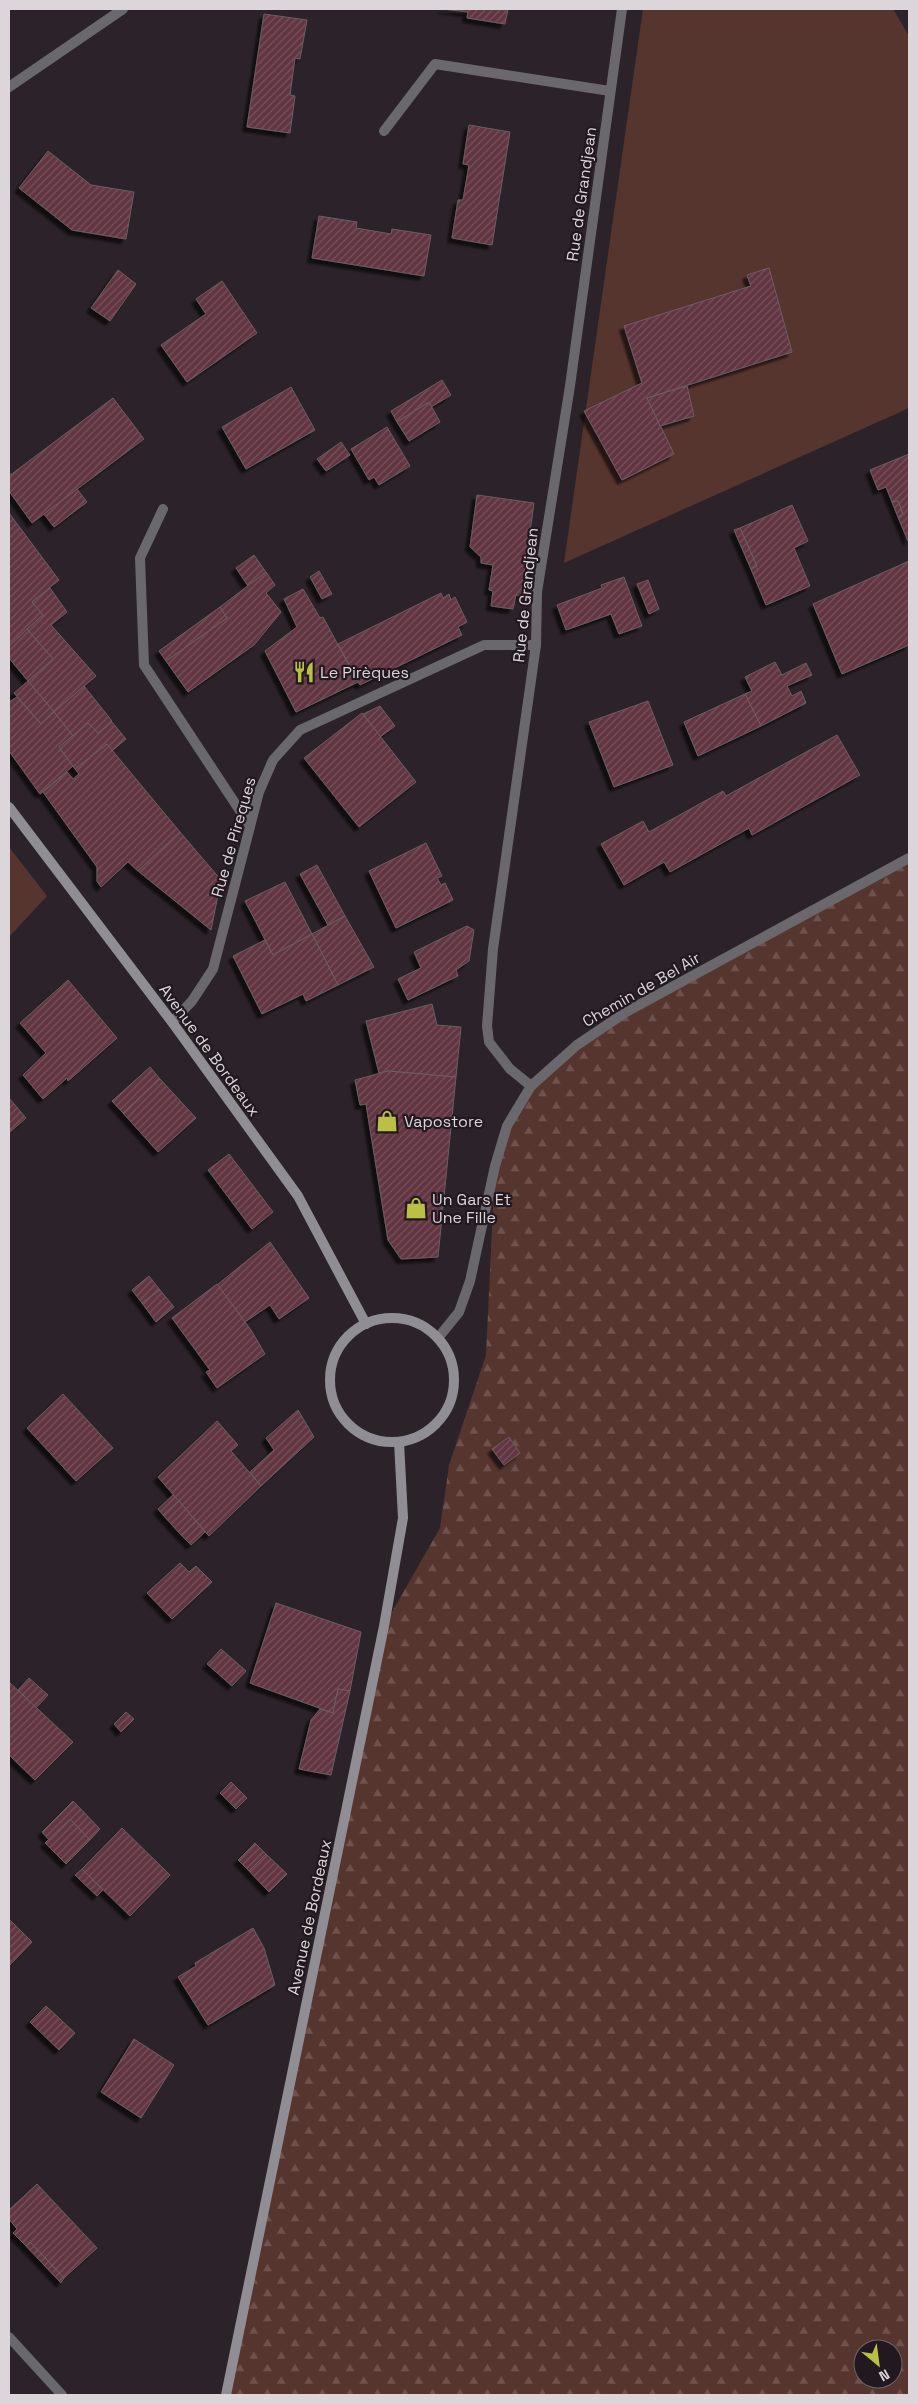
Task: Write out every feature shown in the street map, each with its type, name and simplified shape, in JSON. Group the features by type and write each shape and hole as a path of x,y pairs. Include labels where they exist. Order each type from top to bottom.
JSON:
{"main road":[{"name":"Avenue de Bordeaux","path":"9,807 172,1022 298,1196 366,1324"},
{"path":"385,1318 404,1319 423,1326 438,1338 448,1352 453,1368 454,1385 451,1402 442,1417 431,1429 416,1438 399,1442 380,1441 362,1435 346,1423 336,1407 330,1388 331,1368 338,1350 350,1335 366,1324 385,1318"},
{"name":"Avenue de Bordeaux","path":"226,2395 384,1626 403,1518 399,1442"}],"street":[{"path":"9,87 124,9"},
{"name":"Rue de Grandjean","path":"531,1086 510,1069 488,1042 487,1026 493,949 536,645 537,592 570,386 622,9"},
{"path":"384,131 435,64 610,91"},
{"path":"163,509 140,558 144,665 250,826"},
{"name":"Rue de Pireques","path":"172,1022 192,1001 213,969 259,792 273,760 300,730 484,645 536,645"},
{"name":"Chemin de Bel Air","path":"438,1338 459,1312 467,1289 495,1166 507,1126 531,1086 577,1045 626,1012 909,858"},
{"path":"9,2337 62,2395"}],"green space":[{"path":"643,9 893,9 909,36 909,408 564,563"},
{"path":"9,847 47,896 9,937"},
{"path":"909,858 909,2395 226,2395 384,1626 440,1528 449,1465 486,1355 495,1166 507,1126 531,1086 577,1045"}],"building":[{"path":"442,9 508,9 505,24 467,18 468,12"},
{"path":"264,14 307,20 300,59 295,58 290,95 295,96 290,133 247,127"},
{"path":"469,125 510,132 492,245 452,238 458,200 463,200 469,165 463,164"},
{"path":"48,151 91,185 134,192 126,239 72,230 19,188"},
{"path":"319,216 357,222 356,228 391,234 392,229 431,235 424,276 312,258"},
{"path":"769,268 792,352 647,398 674,454 622,480 584,411 642,383 624,326 751,286 747,275"},
{"path":"118,270 136,284 110,321 91,308"},
{"path":"222,281 257,333 187,382 161,345 206,314 196,299"},
{"path":"442,380 451,395 431,407 429,402 397,422 391,411"},
{"path":"687,386 694,416 660,426 647,398"},
{"path":"291,387 315,430 246,469 222,427"},
{"path":"113,398 144,439 32,523 9,491 9,476"},
{"path":"429,402 440,422 409,441 397,422"},
{"path":"387,427 410,466 379,485 374,477 369,480 351,449"},
{"path":"341,442 350,455 326,471 317,459"},
{"path":"909,454 908,541 898,517 903,514 898,501 892,502 886,487 878,490 870,470"},
{"path":"77,489 87,502 54,527 44,514"},
{"path":"477,495 534,503 521,596 516,595 513,609 491,606 493,591 489,590 493,565 481,563 481,557 470,547"},
{"path":"898,501 903,514 898,517 892,502"},
{"path":"792,505 808,541 794,548 810,586 766,605 751,569 757,566 740,528"},
{"path":"9,513 59,580 32,602 43,615 9,646"},
{"path":"740,528 757,566 751,569 734,530"},
{"path":"254,555 266,572 248,586 236,568"},
{"path":"909,561 909,645 842,674 813,604"},
{"path":"319,571 332,594 322,599 310,577"},
{"path":"266,572 275,585 266,593 281,612 254,645 188,692 166,661 227,618 220,607"},
{"path":"624,577 642,626 619,634 611,614 566,630 557,605 602,588 601,585"},
{"path":"648,580 659,609 649,614 637,584"},
{"path":"50,588 67,612 51,625 96,676 54,712 28,681 53,659 27,629 43,615 32,602"},
{"path":"303,589 320,618 323,617 358,682 296,712 265,651 297,627 284,599"},
{"path":"441,593 443,598 449,594 451,600 455,597 467,622 458,627 462,635 360,685 338,644"},
{"path":"220,607 227,618 166,661 159,651"},
{"path":"27,629 53,659 28,681 9,658 9,646"},
{"path":"775,662 782,675 806,663 812,675 787,686 792,696 801,691 806,703 761,726 745,694 752,691 745,677"},
{"path":"28,681 54,712 41,724 14,693"},
{"path":"84,686 112,721 98,733 88,723 73,736 54,712"},
{"path":"745,694 761,726 698,756 684,722"},
{"path":"17,697 41,724 54,712 73,736 59,747 73,766 40,794 9,751 9,702"},
{"path":"648,701 673,765 614,787 589,722"},
{"path":"380,706 395,726 380,737 363,714"},
{"path":"362,713 416,782 359,827 304,758"},
{"path":"112,722 126,739 112,751 107,744 75,769 59,747 88,723 98,733"},
{"path":"837,735 860,775 752,835 749,828 670,872 664,862 624,885 601,844 643,821 649,832 723,791 726,796"},
{"path":"107,744 180,832 138,871 128,862 101,887 97,881 97,867 43,792 67,772 73,779 79,774 75,769"},
{"path":"180,832 221,880 211,930 138,871"},
{"path":"426,843 442,876 437,878 441,885 445,883 453,900 396,928 369,871"},
{"path":"317,865 345,916 328,925 300,874"},
{"path":"285,882 312,934 273,955 245,901"},
{"path":"345,916 374,967 338,985 312,934"},
{"path":"467,926 474,930 469,961 456,970 458,976 408,1000 398,979 421,968 414,952"},
{"path":"312,934 338,985 306,1001 303,994 262,1014 233,956 265,940 273,955"},
{"path":"68,980 117,1038 68,1081 67,1078 43,1099 23,1075 46,1053 20,1023"},
{"path":"432,1004 437,1025 461,1027 456,1077 388,1071 379,1073 366,1021"},
{"path":"150,1067 160,1079 123,1113 112,1101"},
{"path":"388,1071 456,1077 438,1257 401,1259 388,1240 366,1104 360,1105 355,1080"},
{"path":"160,1079 196,1118 158,1152 123,1113"},
{"path":"9,1098 26,1118 9,1133"},
{"path":"229,1154 273,1212 252,1229 208,1170"},
{"path":"270,1242 309,1298 279,1319 270,1305 245,1322 217,1285"},
{"path":"149,1276 160,1290 142,1303 132,1290"},
{"path":"217,1284 251,1330 265,1354 217,1388 206,1372 210,1370 172,1318"},
{"path":"160,1290 174,1307 156,1322 142,1303"},
{"path":"63,1394 113,1448 76,1481 27,1428"},
{"path":"298,1410 314,1437 261,1486 250,1472 274,1450 266,1438"},
{"path":"217,1421 238,1445 231,1451 261,1486 209,1536 158,1477"},
{"path":"509,1437 520,1453 504,1465 492,1449"},
{"path":"173,1495 179,1501 163,1515 158,1509"},
{"path":"179,1501 196,1521 181,1535 163,1515"},
{"path":"196,1521 205,1532 191,1545 181,1535"},
{"path":"180,1563 189,1572 196,1566 212,1582 172,1619 147,1593"},
{"path":"276,1603 361,1632 350,1691 338,1689 333,1713 250,1683"},
{"path":"221,1649 246,1671 232,1686 207,1664"},
{"path":"29,1678 48,1695 36,1708 18,1690"},
{"path":"9,1682 73,1742 35,1780 9,1755"},
{"path":"338,1689 350,1691 331,1775 299,1769 311,1720 320,1709 333,1713"},
{"path":"126,1712 134,1719 121,1732 114,1724"},
{"path":"231,1782 247,1798 236,1809 220,1793"},
{"path":"73,1801 100,1829 90,1840 70,1819 49,1840 42,1832"},
{"path":"70,1819 90,1840 66,1864 45,1843"},
{"path":"122,1828 170,1875 130,1916 82,1869"},
{"path":"255,1843 266,1854 249,1871 238,1860"},
{"path":"266,1854 287,1874 269,1892 249,1871"},
{"path":"82,1869 103,1890 97,1896 75,1875"},
{"path":"9,1919 32,1942 9,1966"},
{"path":"253,1928 264,1948 275,1985 208,2025 178,1977 196,1966 195,1963"},
{"path":"46,2006 75,2033 59,2050 30,2022"},
{"path":"134,2039 174,2065 141,2118 101,2092"},
{"path":"37,2184 97,2248 64,2278 30,2242 26,2246 13,2233 17,2229 9,2219 9,2210"},
{"path":"30,2242 64,2278 61,2283 26,2246"}],"place":[{"name":"Le Pirèques","path":"304,672"},
{"name":"Vapostore","path":"387,1121"},
{"name":"Un Gars Et Une Fille","path":"416,1208"}]}
